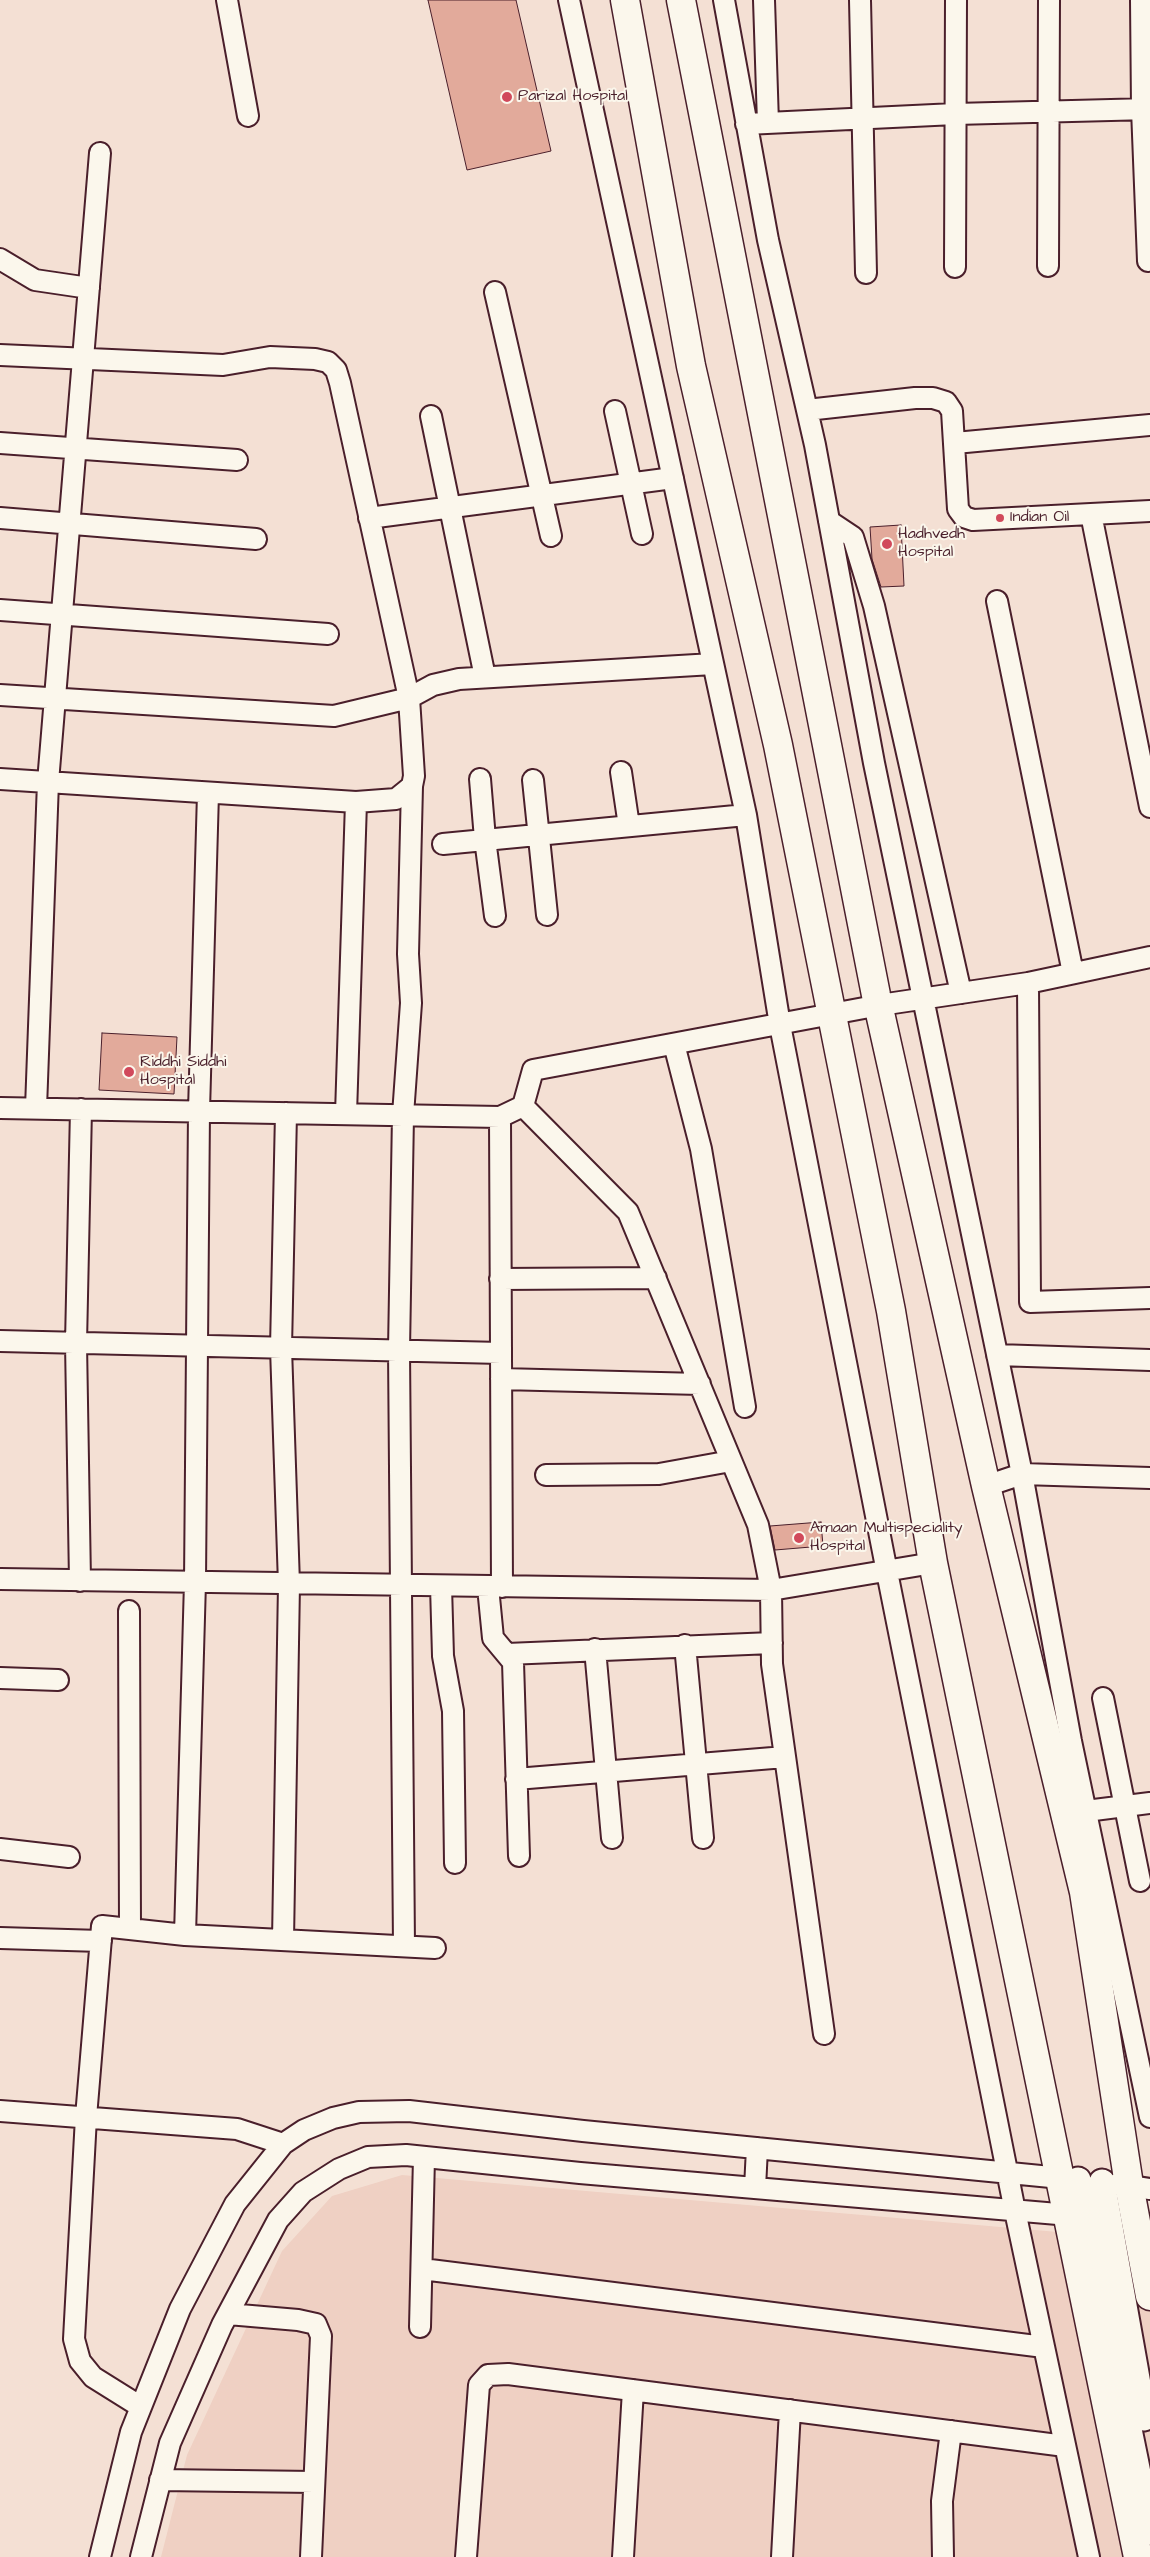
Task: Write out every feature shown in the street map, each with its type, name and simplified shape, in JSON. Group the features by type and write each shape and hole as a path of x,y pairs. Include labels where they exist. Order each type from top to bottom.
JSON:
{"highway":[{"path":"625,0 691,366 778,745 833,1015 891,1311 933,1563 1069,2179 1087,2217 1138,2557"},
{"path":"681,0 760,408 880,1005 986,1486 1084,1892 1127,2185 1142,2222 1150,2296"}],"main road":[{"path":"1087,2217 1127,2185"},
{"path":"1087,2217 1150,2452"},
{"path":"1087,2217 1150,2532"}],"street":[{"path":"227,0 248,116"},
{"path":"569,0 746,815 780,1025 886,1572 1015,2211 1089,2557"},
{"path":"724,0 768,240 807,410 874,763 1022,1474 1086,1811 1150,2117"},
{"path":"764,0 768,123"},
{"path":"860,0 866,273"},
{"path":"955,267 956,0"},
{"path":"1048,266 1047,112 1049,0"},
{"path":"1141,0 1146,109 1148,261"},
{"path":"746,124 955,114 1146,109"},
{"path":"36,1108 48,782 100,153"},
{"path":"0,259 35,280 88,288"},
{"path":"495,292 551,536"},
{"path":"0,355 223,365 270,357 315,359 328,362 336,370 340,383 409,698 414,776 412,786 408,954 411,1003 403,1115 399,1350 404,1946"},
{"path":"807,410 933,398 946,402 952,411 958,509 964,517 973,520 1150,512"},
{"path":"615,411 642,534"},
{"path":"431,416 486,677"},
{"path":"955,443 1150,425"},
{"path":"0,443 238,460"},
{"path":"369,518 673,478"},
{"path":"1091,514 1150,807"},
{"path":"0,518 256,539"},
{"path":"829,520 846,530 853,537 874,606 961,993"},
{"path":"998,601 1073,973"},
{"path":"0,610 328,634"},
{"path":"0,695 334,716 409,698 444,681 713,664"},
{"path":"621,772 629,826"},
{"path":"0,779 356,802 396,799 412,786"},
{"path":"480,779 485,840 495,916"},
{"path":"533,780 540,835 546,915"},
{"path":"185,1935 195,1582 199,1111 208,792"},
{"path":"346,1114 356,802"},
{"path":"443,844 746,815"},
{"path":"0,1108 500,1117 523,1106 533,1070 880,1005 1028,983 1150,957"},
{"path":"1028,983 1030,1302 1150,1298"},
{"path":"674,1044 701,1149 745,1407"},
{"path":"523,1106 628,1212 758,1525 771,1590 772,1664 824,2034"},
{"path":"80,1581 76,1343 81,1109"},
{"path":"283,1940 289,1584 281,1348 286,1113"},
{"path":"500,1117 501,1379 493,1638 513,1662 519,1856"},
{"path":"500,1278 656,1278"},
{"path":"0,1341 501,1353"},
{"path":"997,1355 1150,1360"},
{"path":"501,1379 700,1384"},
{"path":"546,1475 659,1474 731,1460"},
{"path":"986,1486 1022,1474 1150,1478"},
{"path":"0,1579 771,1590 933,1563"},
{"path":"440,1586 443,1656 453,1711 455,1863"},
{"path":"129,1611 130,1929"},
{"path":"507,1654 685,1645 772,1643"},
{"path":"685,1645 703,1838"},
{"path":"595,1649 612,1838"},
{"path":"0,1678 58,1680"},
{"path":"1103,1698 1140,1881"},
{"path":"516,1779 786,1757"},
{"path":"1086,1811 1150,1803"},
{"path":"0,1849 70,1857"},
{"path":"141,2406 93,2377 80,2361 74,2339 86,2117 102,1926 185,1935 435,1948"},
{"path":"0,1938 101,1942"},
{"path":"0,2111 237,2129 283,2144"},
{"path":"100,2557 131,2432 180,2309 235,2204 283,2144 304,2130 333,2118 359,2112 409,2111 1127,2185"},
{"path":"755,2188 757,2148"},
{"path":"141,2557 170,2443 228,2314 278,2220 303,2192 339,2169 368,2157 406,2155 1142,2222"},
{"path":"420,2327 424,2157"},
{"path":"422,2269 1044,2347"},
{"path":"228,2314 298,2320 316,2324 320,2336 311,2557"},
{"path":"466,2557 479,2385 488,2375 508,2374 1065,2446"},
{"path":"623,2557 633,2390"},
{"path":"782,2557 790,2410"},
{"path":"943,2557 942,2501 951,2431"},
{"path":"160,2480 314,2482"}],"shaded area":[{"path":"402,2175 1150,2240 1150,2557 161,2557 187,2455 282,2251 332,2196"}],"building":[{"path":"428,0 516,0 551,151 467,170"},
{"path":"901,525 904,586 881,587 872,559 870,527"},
{"path":"102,1033 177,1037 174,1094 99,1090"},
{"path":"821,1522 823,1546 775,1550 770,1526"}],"place":[{"name":"Parizal Hospital","path":"507,97"},
{"name":"Indian Oil","path":"1000,518"},
{"name":"Hadhvedh Hospital","path":"887,544"},
{"name":"Riddhi Siddhi Hospital","path":"129,1072"},
{"name":"Amaan Multispeciality Hospital","path":"799,1538"}]}
